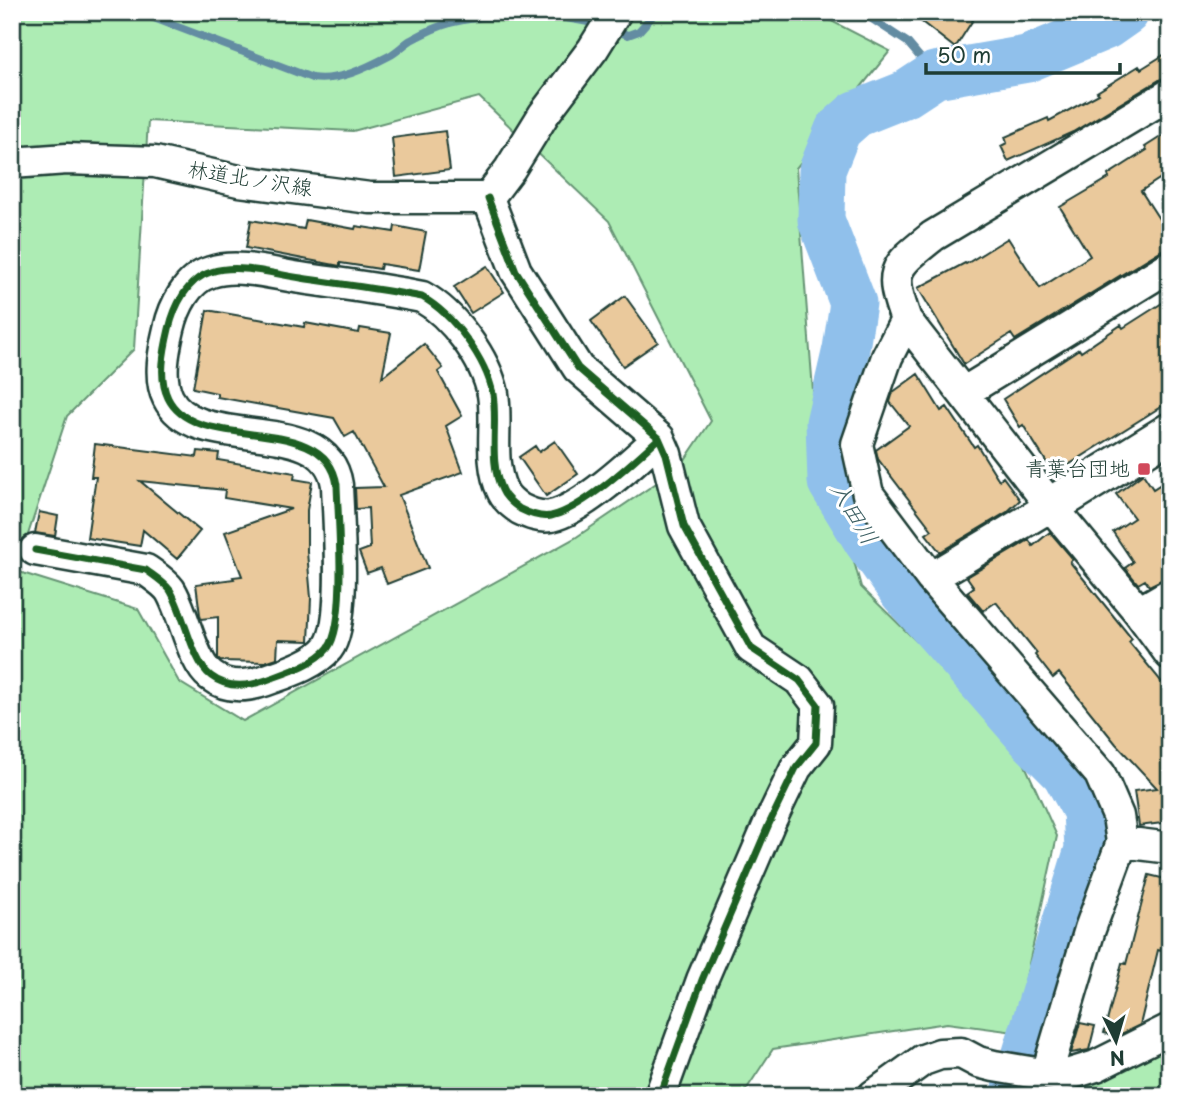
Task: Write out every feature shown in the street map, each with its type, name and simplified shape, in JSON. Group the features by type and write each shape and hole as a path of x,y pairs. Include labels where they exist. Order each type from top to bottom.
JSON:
{"street":[{"path":"616,12 488,198 516,271 578,368 659,438 666,454 684,527 751,648 799,680 818,705 816,743 796,768 769,824 702,980 660,1096"},
{"path":"1170,94 933,236 907,257 895,276 897,294 906,320 1170,654"},
{"name":"林道北ノ沢線","path":"12,163 67,159 155,162 239,181 370,198 488,198"},
{"path":"962,393 1170,266"},
{"path":"35,550 134,567 146,570 161,580 176,603 202,667 223,683 240,687 269,680 303,664 328,648 338,615 339,587 337,485 331,469 315,452 301,444 273,436 206,427 191,422 177,411 167,397 163,355 170,322 184,292 193,281 210,272 251,270 422,297 438,306 465,338 488,379 493,395 498,476 502,492 513,504 529,514 549,516 569,510 659,438"},
{"path":"906,320 887,357 857,444 868,494 931,578 1100,774 1118,816 1122,842 1090,929 1044,1073"},
{"path":"931,578 1170,432"},
{"path":"1139,612 1170,594"},
{"path":"1122,842 1170,848"},
{"path":"873,1096 923,1060 940,1054 961,1054 994,1066 1060,1077 1096,1066 1170,1028"}],"green space":[{"path":"12,12 814,12 890,51 796,168 815,417 861,587 1011,734 1057,836 1014,1032 947,1023 773,1049 742,1096 12,1096","holes":["479,97 609,221 711,421 680,467 575,538 243,721 179,682 138,609 16,571 67,416 134,349 148,121 353,131"]},
{"path":"1170,1043 1170,1096 1030,1096 1029,1093 1066,1089"}],"building":[{"path":"909,12 978,12 955,48"},
{"path":"1170,51 1170,77 1161,79 1073,132 1008,161 1001,146 1007,143 1005,137 1048,118 1049,121 1099,94 1097,92 1139,66 1141,69"},
{"path":"445,131 450,170 396,177 392,138"},
{"path":"1170,131 1170,185 1164,176 1141,191 1170,236 1170,245 1015,340 1011,334 964,364 918,288 966,264 1008,238 1040,288 1090,256 1060,207 1109,178 1108,175 1147,150 1145,147"},
{"path":"251,220 304,229 306,220 355,229 356,226 394,232 395,226 426,232 419,270 381,264 380,269 340,263 340,266 246,248"},
{"path":"487,266 504,292 471,313 454,287"},
{"path":"625,296 658,342 623,366 591,321"},
{"path":"1170,298 1170,401 1054,474 1003,399 1079,349 1081,352 1121,325 1123,328"},
{"path":"207,310 304,327 305,323 359,333 360,328 391,333 382,377 424,344 443,368 438,372 462,416 446,426 463,472 399,495 428,568 387,584 381,568 367,573 359,552 370,548 368,508 356,509 355,488 384,487 354,432 345,437 334,418 217,397 217,393 193,388"},
{"path":"918,374 941,411 947,407 974,447 977,445 999,480 1003,477 1020,500 1007,512 940,552 926,534 932,530 878,459 876,450 909,426 890,402 893,392"},
{"path":"555,441 578,474 546,496 519,457 535,446 539,452"},
{"path":"95,444 197,457 198,451 219,453 218,460 295,473 294,479 312,482 307,510 311,598 309,641 278,640 277,658 265,662 220,661 218,617 201,619 200,615 196,584 242,576 225,532 291,509 224,498 225,490 140,481 200,531 177,559 143,530 140,546 87,538 96,477 91,477"},
{"path":"1143,474 1153,489 1170,478 1170,576 1149,586 1145,580 1138,584 1125,568 1133,562 1113,532 1134,518 1116,494"},
{"path":"39,512 58,516 55,536 35,533"},
{"path":"1050,532 1073,559 1070,562 1132,639 1129,642 1170,692 1170,822 1139,826 1134,791 1157,788 1116,744 1059,673 1053,678 1035,655 1037,653 996,602 983,611 967,592 974,587 967,577 1029,540 1033,546"},
{"path":"1149,875 1170,880 1170,919 1161,951 1158,950 1140,1025 1117,1036 1104,1033 1122,963 1126,964"},
{"path":"1080,1023 1095,1026 1089,1050 1071,1053"}],"waterway":[{"path":"138,12 312,78 322,79 361,69 392,54 425,33 466,19 547,16 601,26"},
{"path":"613,30 628,35 639,31 656,12"},
{"path":"861,12 907,42 935,75"},
{"name":"入田川","path":"1013,1096 1088,849 1086,811 1065,773 1034,742 903,592 867,541 831,482 829,423 846,349 853,303 821,220 822,170 838,130 856,114 906,94 935,75 1027,59 1106,26 1126,12"}],"cycle path":[{"path":"488,198 516,271 578,368 659,438 666,454 684,526 751,648 799,680 818,705 816,743 796,768 769,824 702,980 660,1096"},
{"path":"35,550 146,570 170,590 204,669 225,683 249,685 264,681 309,663 328,648 338,617 340,570 337,485 328,462 310,448 286,439 205,425 183,415 168,398 165,390 164,355 178,303 195,281 221,270 256,270 392,292 422,297 434,305 456,326 476,352 489,380 495,418 495,467 503,493 520,509 539,516 564,512 608,483 659,438"}],"place":[{"name":"青葉台団地","path":"1144,469"}]}
